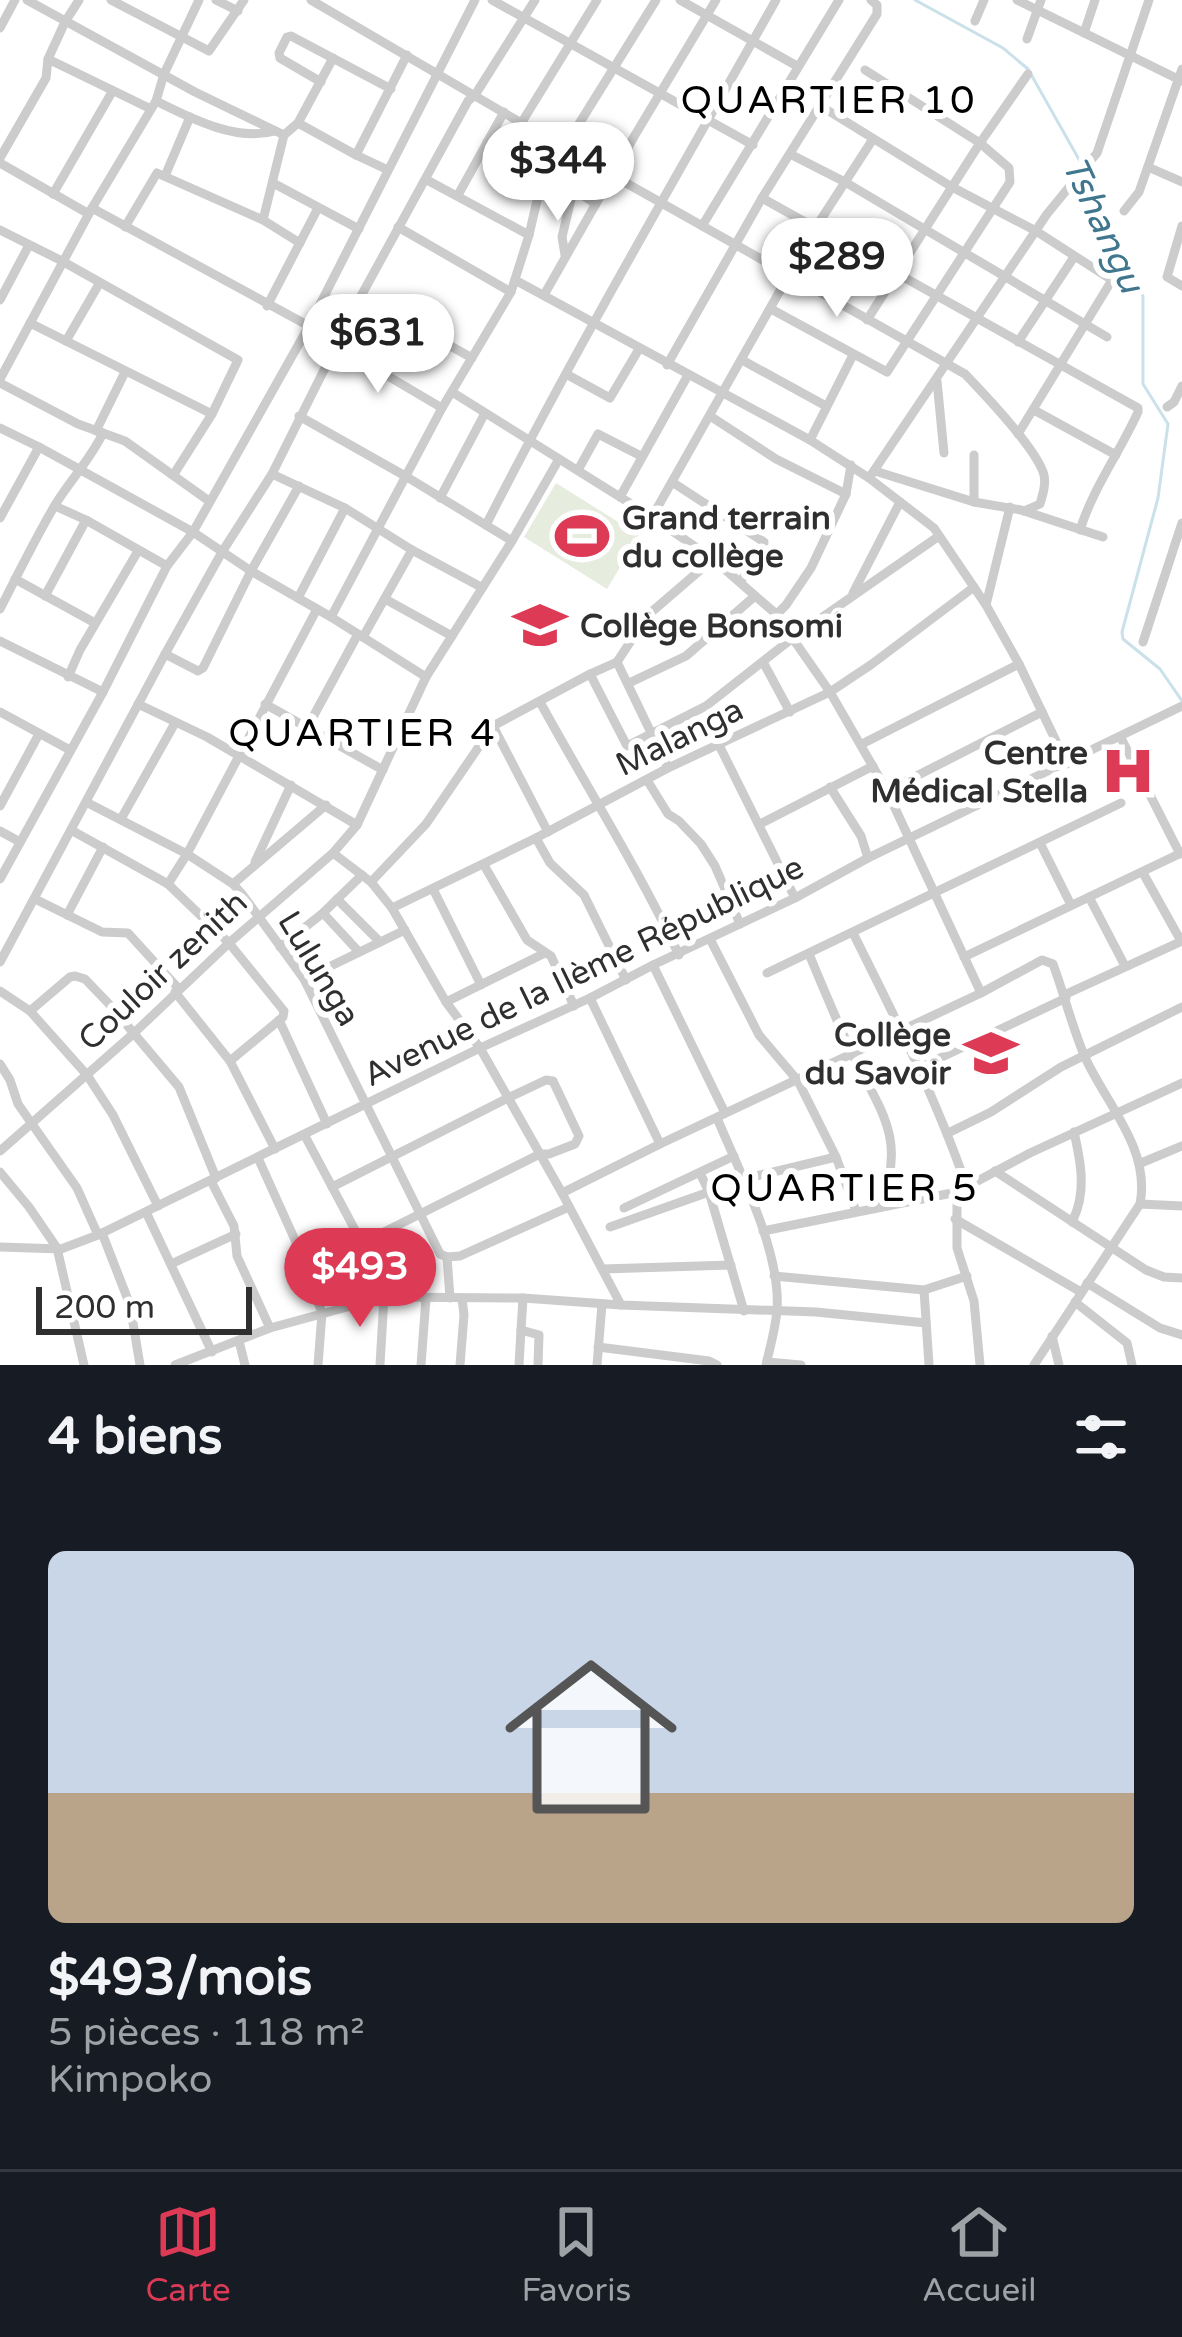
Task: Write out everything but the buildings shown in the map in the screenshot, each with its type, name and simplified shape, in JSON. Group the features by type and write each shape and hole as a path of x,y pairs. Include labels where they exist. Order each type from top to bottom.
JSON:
{"street":[{"path":"0,28 15,0"},
{"path":"27,0 279,133"},
{"path":"79,0 48,59 46,78 0,161 53,194 125,227 309,326"},
{"path":"111,0 209,51 244,0"},
{"path":"199,0 153,105 62,261 0,381 125,441 209,501"},
{"path":"216,0 238,11"},
{"path":"311,0 965,374 1018,434 1044,474 1040,504 1024,511"},
{"path":"0,880 167,566 193,532 309,326 475,0"},
{"path":"492,0 752,145"},
{"path":"0,962 222,552 272,474 361,296 465,106 536,0"},
{"path":"522,122 597,0"},
{"path":"564,148 656,0"},
{"path":"680,0 797,67"},
{"path":"544,295 716,0"},
{"path":"486,524 659,202 776,0"},
{"path":"702,226 839,0"},
{"path":"667,364 762,198 877,14 871,0"},
{"path":"975,21 984,0"},
{"path":"1017,0 1040,5 1084,33 1181,76 1138,192 1124,211"},
{"path":"1084,33 1095,0"},
{"path":"872,474 1046,214 1096,152 1149,0"},
{"path":"1027,39 1040,5"},
{"path":"321,82 280,58 287,37 391,89"},
{"path":"356,155 407,55"},
{"path":"48,59 112,92 252,134 279,133 298,123 333,58"},
{"path":"772,309 887,372 1010,182 1009,168 980,143 865,70"},
{"path":"867,320 1028,74"},
{"path":"53,194 112,92"},
{"path":"819,105 1112,280 1018,434"},
{"path":"458,195 504,112"},
{"path":"165,176 190,117"},
{"path":"298,123 388,170"},
{"path":"262,220 279,133"},
{"path":"652,517 816,227 873,139"},
{"path":"331,616 442,408 511,292 551,140"},
{"path":"487,142 596,204"},
{"path":"790,154 1107,337"},
{"path":"1148,166 1182,182"},
{"path":"125,227 154,174 262,220 300,243"},
{"path":"427,180 529,236"},
{"path":"272,183 359,229"},
{"path":"565,256 562,237 573,191"},
{"path":"762,198 1135,406 1138,412 1080,530"},
{"path":"267,306 318,208"},
{"path":"1182,226 1166,277 1182,286"},
{"path":"398,227 511,292"},
{"path":"0,230 238,360 212,414 174,474"},
{"path":"0,300 28,245"},
{"path":"1018,341 1073,256"},
{"path":"515,280 851,465 1102,537"},
{"path":"66,341 99,284"},
{"path":"361,296 472,358"},
{"path":"30,323 212,414"},
{"path":"337,346 442,408"},
{"path":"566,374 610,398 639,350"},
{"path":"810,440 853,355"},
{"path":"742,360 826,406"},
{"path":"0,609 55,506 87,465 125,372"},
{"path":"620,497 688,375"},
{"path":"937,379 944,453"},
{"path":"1167,407 1182,386"},
{"path":"452,392 713,559 794,637 887,791 981,993"},
{"path":"1034,410 1116,455"},
{"path":"440,497 485,413"},
{"path":"299,416 512,541"},
{"path":"710,416 776,459 846,494"},
{"path":"0,428 193,532 426,677"},
{"path":"578,470 598,434 641,456"},
{"path":"0,518 39,447"},
{"path":"974,455 974,502"},
{"name":"Couloir zenith","path":"0,1151 333,853 357,825 426,677 559,459"},
{"path":"775,616 812,568 846,494 851,465"},
{"path":"272,474 345,508 481,587"},
{"path":"872,474 934,528 974,587 1019,664 1067,764"},
{"path":"672,482 764,542 740,582"},
{"path":"165,655 201,670 299,486"},
{"path":"851,598 900,502"},
{"path":"55,506 167,566"},
{"path":"298,598 345,508"},
{"path":"986,605 1010,508"},
{"path":"45,596 86,520"},
{"path":"1143,642 1182,523"},
{"name":"Malanga","path":"590,674 627,746 706,706 794,637 939,536"},
{"path":"307,728 412,550"},
{"path":"68,677 138,551"},
{"path":"280,946 367,879 426,824 493,726 617,662 648,615 713,559"},
{"path":"15,579 95,623"},
{"name":"Malanga","path":"392,908 830,692 974,587"},
{"path":"629,683 686,656 755,596"},
{"path":"385,598 452,636"},
{"path":"168,884 317,609"},
{"path":"0,641 103,692"},
{"path":"617,662 668,768"},
{"path":"763,662 790,712"},
{"path":"862,744 1019,664"},
{"path":"541,702 646,886 679,955"},
{"path":"138,704 238,754 357,825"},
{"path":"265,704 383,770"},
{"name":"Avenue de la IIème République","path":"0,1247 73,1246 100,1234 1178,708"},
{"path":"887,791 1042,712"},
{"path":"0,729 3,714 70,750"},
{"path":"121,819 175,723"},
{"path":"493,726 548,832"},
{"path":"0,806 39,734"},
{"path":"964,957 1180,851 1121,738"},
{"path":"719,745 795,898"},
{"path":"760,824 873,766"},
{"path":"647,780 668,814 701,844 740,924"},
{"path":"254,863 290,785"},
{"path":"830,787 861,836 868,858"},
{"name":"Lulunga","path":"86,802 188,854 233,884 304,979 419,1215 440,1254 447,1257"},
{"path":"767,973 1121,803"},
{"path":"233,884 326,805"},
{"path":"0,830 20,842"},
{"path":"71,830 168,884 229,943 284,1011 230,1061"},
{"path":"536,838 550,862 584,895 626,980"},
{"path":"1040,843 1071,905"},
{"path":"67,915 103,847"},
{"path":"333,853 367,879 392,908 446,1002 480,1048 621,1305"},
{"path":"484,865 527,940 551,956 574,1006"},
{"path":"919,1068 1182,941 1143,873"},
{"path":"433,889 481,985"},
{"path":"1089,897 1126,966"},
{"path":"35,899 102,932 128,932 230,1061 274,1149"},
{"path":"337,899 380,942"},
{"path":"323,913 359,952"},
{"path":"304,979 404,929"},
{"path":"853,933 948,1133 962,1188 955,1219 957,1248 974,1301 980,1365"},
{"path":"710,939 759,1035 798,1081 856,1210"},
{"path":"446,1002 545,953"},
{"path":"808,953 887,1118 892,1154 889,1184 879,1206"},
{"path":"562,1193 1042,960 1053,964 1084,1055 1141,1163 1143,1178 1141,1204 1034,1365"},
{"path":"653,965 721,1115 763,1231 777,1311 766,1363 800,1365"},
{"path":"30,1011 75,976 85,979 182,1093 236,1234 236,1256 271,1328"},
{"path":"0,991 30,1011 87,1075 113,1115 158,1206"},
{"path":"590,998 660,1144"},
{"path":"948,1133 1084,1055 1182,1007"},
{"path":"279,1020 327,1124"},
{"path":"0,1064 18,1104 77,1188 100,1234 130,1305 140,1365"},
{"path":"332,1187 550,1078 578,1136 575,1144 540,1154 362,1243"},
{"path":"763,1231 962,1188 1182,1083"},
{"path":"1072,1222 1081,1203 1075,1132"},
{"path":"305,1136 362,1243 381,1298 380,1365"},
{"path":"1141,1163 1182,1146"},
{"path":"624,1208 734,1156"},
{"path":"743,1179 836,1157"},
{"path":"258,1158 322,1313 318,1365"},
{"path":"994,1171 1146,1270 1182,1278"},
{"path":"0,1172 57,1248 84,1365"},
{"path":"700,1173 744,1311"},
{"path":"610,1227 709,1192"},
{"path":"1141,1204 1182,1206"},
{"path":"460,1365 464,1315 447,1257 460,1256 569,1207"},
{"path":"146,1212 212,1352"},
{"path":"955,1219 1081,1292 1182,1335"},
{"path":"171,1264 236,1234"},
{"path":"602,1268 730,1264"},
{"path":"774,1276 924,1290 967,1276"},
{"path":"924,1290 929,1365"},
{"path":"1081,1292 1127,1343 1132,1365"},
{"path":"175,1365 271,1328 381,1298 523,1298 816,1312 926,1323"},
{"path":"421,1365 426,1298"},
{"path":"519,1365 523,1298"},
{"path":"597,1365 602,1304"},
{"path":"521,1330 539,1335 538,1365"},
{"path":"1052,1336 1059,1365"},
{"path":"239,1341 245,1365"},
{"path":"598,1347 717,1365"}],"shaded area":[{"name":"Grand terrain du collège","path":"556,483 639,535 607,589 524,537"}],"waterway":[{"name":"Tshangu","path":"915,0 1003,48 1028,69 1081,163"},
{"name":"Tshangu","path":"1086,172 1143,296 1143,384 1168,424 1158,498 1123,639 1160,669 1182,701"}],"place":[{"name":"Grand terrain du collège","path":"582,536"},
{"name":"Collège Bonsomi","path":"540,625"},
{"name":"Centre Médical Stella","path":"1128,771"},
{"name":"Collège du Savoir","path":"991,1053"}],"district":[{"name":"QUARTIER 10","path":"829,99"},
{"name":"QUARTIER 4","path":"363,732"},
{"name":"QUARTIER 5","path":"845,1187"}]}
